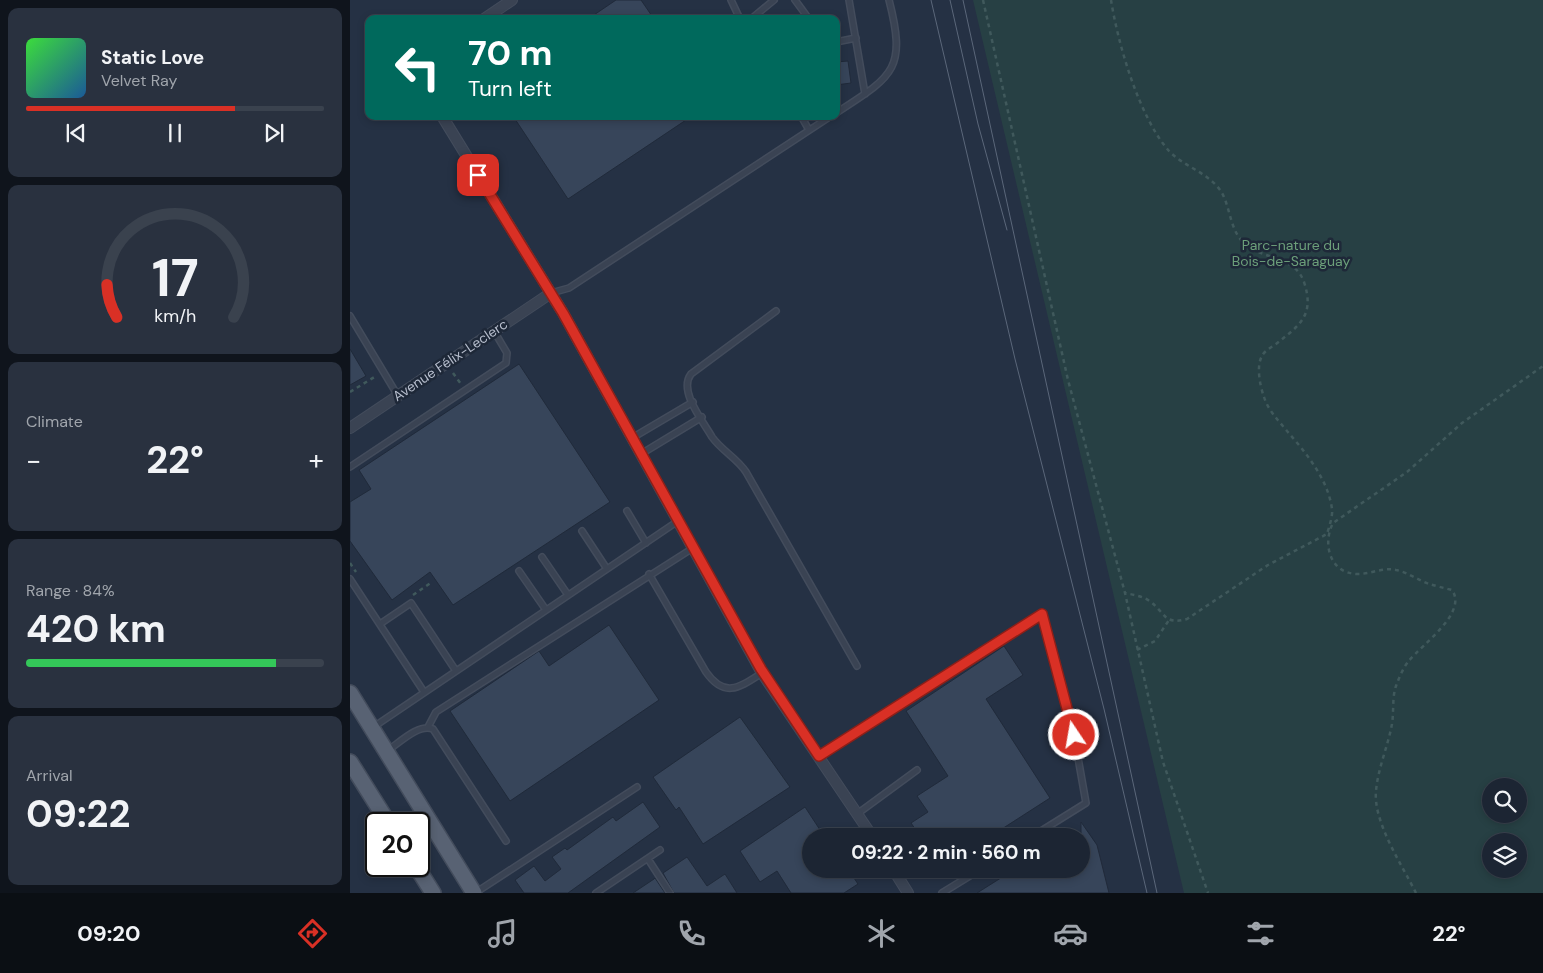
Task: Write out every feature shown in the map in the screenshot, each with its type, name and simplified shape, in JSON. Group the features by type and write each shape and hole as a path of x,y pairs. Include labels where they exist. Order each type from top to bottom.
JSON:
{"main road":[{"path":"350,693 475,893"},
{"path":"350,762 381,812"},
{"path":"423,877 433,893"}],"street":[{"path":"490,15 512,0"},
{"path":"444,120 551,293 762,672 867,828"},
{"name":"Avenue Félix-Leclerc","path":"350,428 551,293"},
{"path":"899,878 908,893"}],"lane":[{"path":"731,0 738,15"},
{"path":"757,15 774,0"},
{"path":"795,0 806,15"},
{"path":"849,0 865,94"},
{"path":"840,110 886,77 896,56 898,33 889,0"},
{"path":"840,41 856,38"},
{"path":"803,120 809,130"},
{"path":"551,293 570,288 825,120"},
{"path":"776,311 692,374 686,384 693,402 717,444 740,462 857,666"},
{"path":"350,316 398,396"},
{"path":"350,467 506,363 507,353 494,331"},
{"path":"632,438 693,402"},
{"path":"641,454 702,417"},
{"path":"627,511 646,543"},
{"path":"372,728 678,521"},
{"path":"582,531 607,569"},
{"path":"428,727 436,712 648,574 693,547"},
{"path":"542,557 568,595"},
{"path":"519,571 546,610"},
{"path":"648,574 706,672 717,684 730,689 737,688 762,672"},
{"path":"350,579 424,692"},
{"path":"380,624 411,603 456,671"},
{"path":"819,756 1042,614 1071,718 1086,803 1046,828"},
{"path":"386,752 420,729 428,727 436,732 506,841"},
{"path":"857,814 917,770"},
{"path":"475,893 637,787"},
{"path":"596,893 660,850"},
{"path":"648,859 670,893"},
{"path":"942,893 966,878"}],"path":[{"path":"984,0 1068,380 1125,592 1163,762 1208,893"},
{"path":"1111,0 1133,84 1143,110 1170,151 1212,181 1222,193 1234,228 1244,243 1256,251 1289,263 1298,271 1304,282 1308,306 1300,325 1262,355 1259,366 1264,396 1270,411 1312,459 1329,497 1333,510 1327,534 1329,556 1344,572 1356,574 1386,569 1398,570 1431,584 1452,590 1456,596 1456,606 1451,616 1406,664 1395,687 1392,724 1375,793 1384,831 1416,893"},
{"path":"1125,592 1144,597 1169,620 1177,622 1187,619 1268,565 1327,534 1333,523 1407,472 1462,423 1543,366"},
{"path":"453,373 462,387"},
{"path":"350,392 375,376"},
{"path":"350,563 360,578"},
{"path":"408,598 432,582"},
{"path":"1137,650 1155,641 1169,620"}],"green space":[{"name":"Parc-nature du Bois-de-Saraguay","path":"973,0 1543,0 1543,893 1184,893"}],"building":[{"path":"616,0 641,0 651,15 594,15"},
{"path":"848,61 851,83 840,84 840,62"},
{"path":"516,120 686,120 568,199"},
{"path":"350,349 366,376 350,385"},
{"path":"519,364 610,502 453,605 430,572 392,600 350,541 350,502 371,489 359,470"},
{"path":"609,625 659,700 510,801 450,711 539,651 549,666"},
{"path":"1004,646 1023,675 986,699 1050,798 1003,828 914,828 911,823 928,812 917,796 948,776 906,711"},
{"path":"740,717 790,787 703,844 679,807 676,810 653,777"},
{"path":"643,802 660,827 568,893 524,893 515,880 534,866 545,881 561,869 552,857 565,848 567,850 613,817 616,821"},
{"path":"805,807 819,828 802,828 802,878 854,878 858,884 844,893 791,893 777,871 760,882 740,851"},
{"path":"1090,835 1097,845 1109,893 977,893 1001,878 1090,878"},
{"path":"687,857 707,886 725,874 737,893 674,893 663,873"},
{"path":"654,879 665,893 633,893"}],"tram line":[{"path":"931,0 1015,359 1104,709 1147,893"},
{"path":"950,0 978,124 1007,230"},
{"path":"963,0 1157,893"}],"route":[{"path":"478,175 563,313 761,669 819,756 902,702 954,672 1042,614 1074,735"}]}
